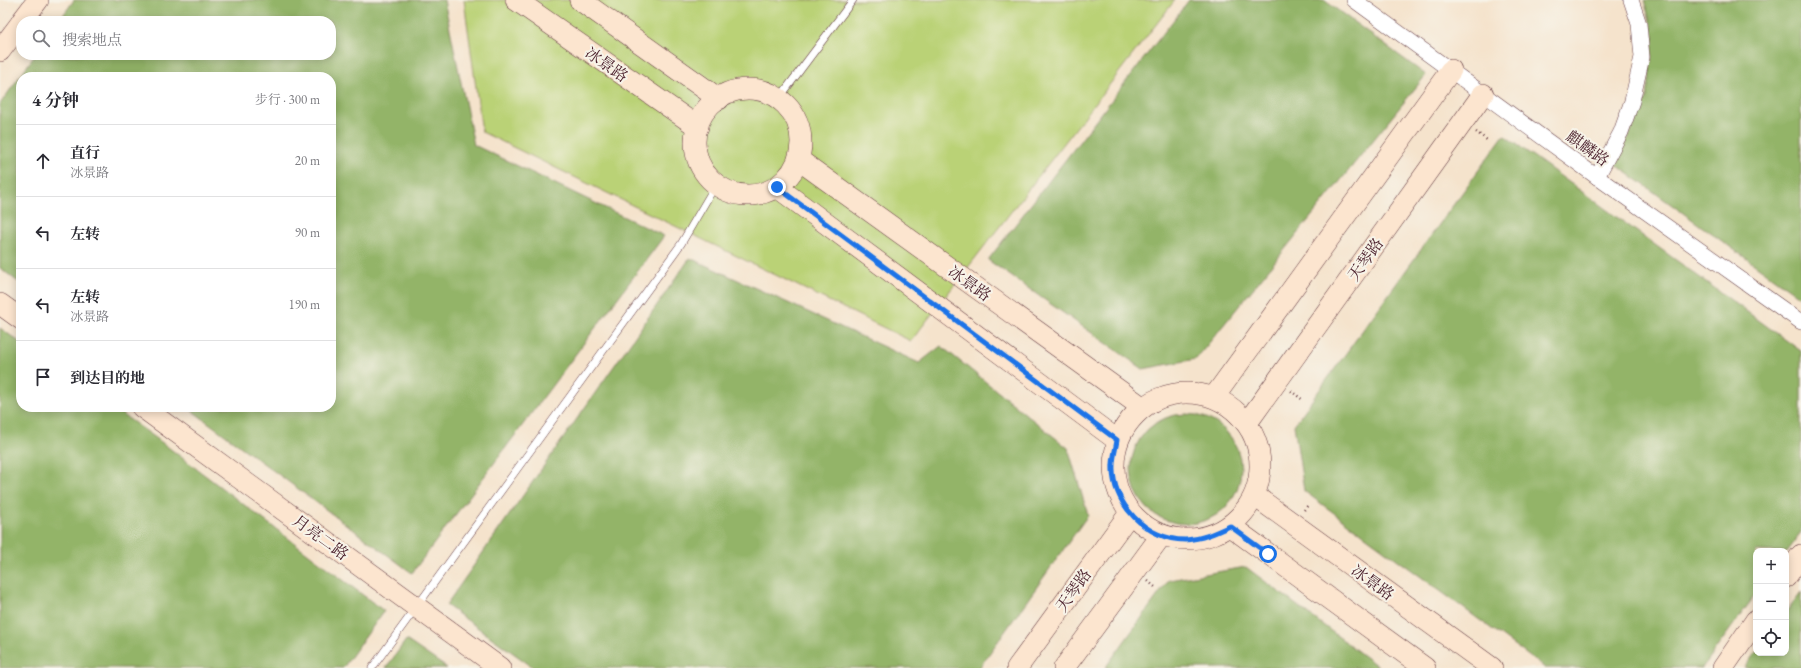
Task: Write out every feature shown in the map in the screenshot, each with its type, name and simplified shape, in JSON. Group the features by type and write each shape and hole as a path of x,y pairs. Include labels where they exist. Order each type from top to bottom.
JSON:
{"main road":[{"path":"26,16 38,0"},
{"name":"冰景路","path":"516,0 698,128"},
{"path":"580,0 719,99"},
{"path":"0,51 16,30"},
{"path":"1214,397 1451,70"},
{"path":"742,89 760,90 780,98 790,109 798,124 802,142 799,160 790,175 777,187 762,194 744,196 715,186 702,169 696,152 695,135 704,114 711,104 719,99 725,94 742,89"},
{"name":"天琴路","path":"1247,423 1483,94"},
{"name":"冰景路","path":"799,160 1142,407"},
{"path":"777,187 1117,440"},
{"path":"0,304 16,315"},
{"path":"1189,392 1214,397 1232,408 1247,423 1258,446 1260,471 1254,496 1244,513 1230,526 1208,537 1185,540 1162,536 1144,526 1130,513 1117,491 1113,465 1117,440 1127,422 1142,407 1164,395 1189,392"},
{"name":"月亮二路","path":"149,412 500,668"},
{"name":"冰景路","path":"1254,496 1492,668"},
{"name":"天琴路","path":"1017,668 1130,513"},
{"path":"1230,526 1425,668"},
{"path":"1064,668 1162,536"},
{"path":"1789,572 1801,555"},
{"path":"1723,668 1753,624"}],"street":[{"name":"麒麟路","path":"1354,0 1597,177 1801,322"},
{"path":"1597,177 1621,132 1632,101 1642,57 1639,24 1631,0"}],"lane":[{"path":"780,98 853,0"},
{"path":"372,668 418,607 681,244 715,186"}],"green space":[{"path":"74,0 444,0 474,145 664,236 412,573 194,412 336,412 336,72 23,72 31,60 336,60 336,16 63,16"},
{"path":"464,0 1175,0 911,341 482,132"},
{"path":"1189,0 1324,0 1426,75 1196,359 1143,369 988,260"},
{"path":"1644,0 1801,0 1801,298 1615,164 1647,97 1654,36"},
{"path":"16,82 16,280 0,268 0,104"},
{"path":"1504,135 1801,351 1801,532 1789,548 1753,548 1753,598 1702,668 1545,668 1304,491 1294,425"},
{"path":"690,258 919,363 941,346 1068,448 1088,515 979,668 534,668 446,605"},
{"path":"0,328 16,339 16,412 119,412 156,438 384,611 343,668 0,668"},
{"path":"1186,414 1207,418 1217,423 1225,430 1232,438 1237,448 1241,469 1237,490 1232,500 1225,508 1217,515 1207,520 1186,524 1165,520 1155,515 1147,508 1140,500 1135,490 1131,469 1135,448 1140,438 1147,430 1155,423 1165,418"},
{"path":"1246,567 1380,668 1105,668 1169,580"},
{"path":"1801,592 1801,668 1744,668 1753,656 1789,656 1789,608"},
{"path":"406,640 447,668 386,668"}],"route":[{"path":"777,187 1117,440 1113,465 1117,491 1130,513 1144,526 1162,536 1185,540 1208,537 1230,526 1268,554"}]}
